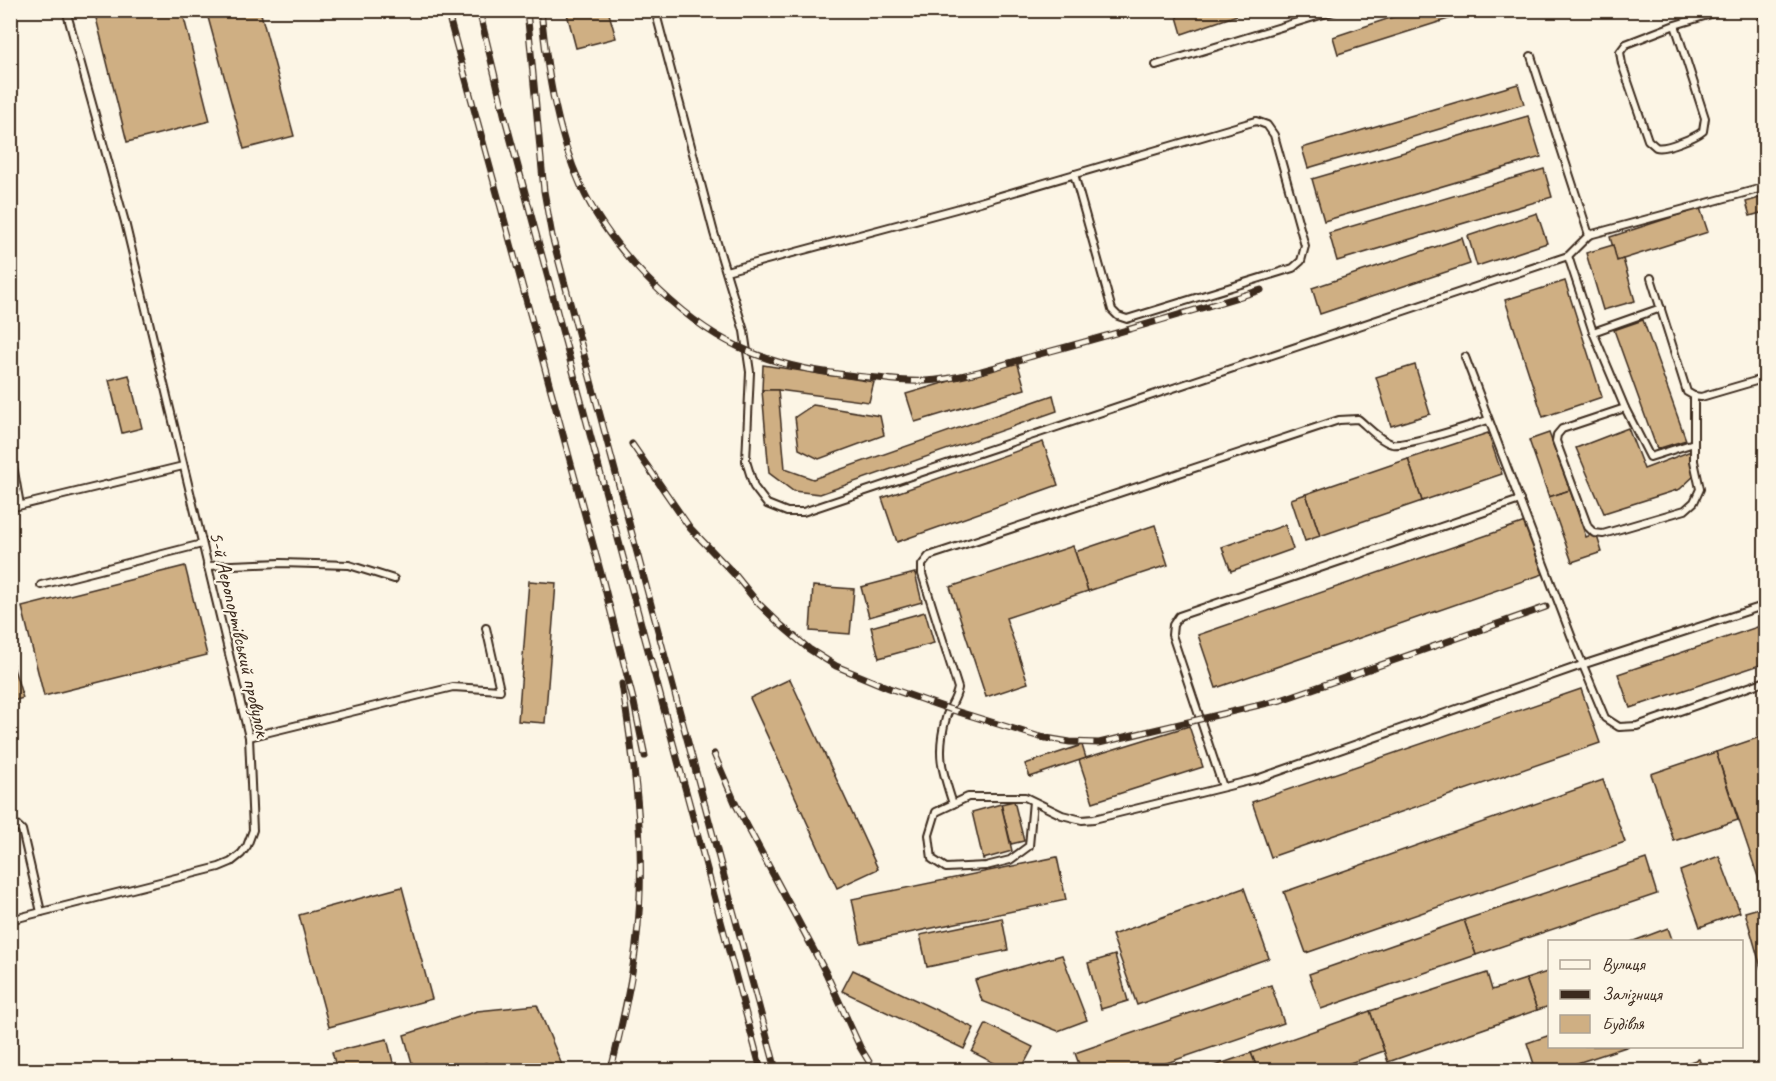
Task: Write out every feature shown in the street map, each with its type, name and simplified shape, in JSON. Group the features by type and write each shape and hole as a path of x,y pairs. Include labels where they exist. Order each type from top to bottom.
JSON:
{"street":[{"path":"1764,10 1766,16"}],"lane":[{"name":"5-й Аеропортівський провулок","path":"10,920 219,867 231,862 241,854 253,830 249,737 125,222 66,10"},
{"path":"655,10 744,331 750,372 746,461 754,487 767,504 787,512 803,512 1568,256 1588,235 1766,187"},
{"path":"1156,65 1337,10"},
{"path":"1675,25 1705,118 1703,131 1699,135 1665,147 1656,147 1648,141 1620,52 1626,44 1675,25 1724,10"},
{"path":"1531,56 1588,235"},
{"path":"726,271 1256,121 1267,125 1274,135 1305,246 1301,261 1293,268 1127,319 1118,316 1112,309 1074,174"},
{"path":"1568,256 1593,332 1625,408 1650,457 1694,443"},
{"path":"1652,278 1687,392 1701,397 1766,378"},
{"path":"1593,332 1661,309"},
{"path":"1465,357 1582,665 1605,718 1619,727 1637,726 1766,681"},
{"path":"1625,408 1562,429 1557,435 1556,441 1588,527 1594,533 1603,534 1685,510 1695,502 1700,489 1694,461 1694,396"},
{"path":"953,804 942,771 940,739 948,709 957,698 958,688 922,574 921,565 929,556 1339,420 1358,419 1381,438 1394,444 1425,438 1488,420"},
{"path":"10,448 20,505"},
{"path":"10,508 183,466"},
{"path":"1223,787 1172,635 1173,625 1179,616 1520,500"},
{"path":"42,585 202,544"},
{"path":"207,566 281,563 349,566 394,579"},
{"path":"1033,801 1029,846 1010,860 986,866 946,868 932,859 928,835 936,812 968,797 1025,797 1062,815 1082,820 1094,819 1257,779 1582,665 1766,605"},
{"path":"249,737 453,687 500,690 486,628"},
{"path":"10,819 22,831 41,912"}],"building":[{"path":"94,10 182,10 210,121 127,142"},
{"path":"206,10 260,10 294,136 244,149"},
{"path":"566,10 608,10 616,38 576,48"},
{"path":"1175,10 1252,10 1182,34"},
{"path":"1414,10 1459,10 1461,15 1338,54 1333,37"},
{"path":"1518,84 1524,104 1308,168 1302,148"},
{"path":"1528,116 1541,157 1324,221 1312,179"},
{"path":"1544,169 1552,197 1337,261 1329,233"},
{"path":"1766,196 1766,218 1764,212 1750,216 1746,202"},
{"path":"1700,208 1708,232 1617,261 1610,237"},
{"path":"1537,213 1547,243 1477,266 1468,236"},
{"path":"1462,238 1470,264 1320,314 1312,288"},
{"path":"1613,245 1617,261 1623,259 1635,301 1603,310 1586,253"},
{"path":"1565,281 1602,397 1543,417 1505,300"},
{"path":"1643,320 1686,440 1657,449 1614,330"},
{"path":"1017,361 1025,389 915,422 906,394"},
{"path":"763,365 874,382 869,402 762,390"},
{"path":"1415,365 1430,414 1391,426 1376,377"},
{"path":"129,375 142,428 122,433 109,380"},
{"path":"762,390 778,390 785,469 813,479 1053,395 1057,411 820,494 793,491 769,473"},
{"path":"813,405 880,416 884,435 819,459 799,449 795,417"},
{"path":"1628,428 1644,469 1691,451 1696,474 1680,489 1604,513 1576,448"},
{"path":"1488,433 1502,474 1422,501 1408,459"},
{"path":"1549,433 1570,490 1549,497 1529,440"},
{"path":"1043,442 1058,485 897,542 882,498"},
{"path":"1408,459 1422,501 1320,536 1306,494"},
{"path":"1570,490 1586,537 1596,533 1602,552 1572,562 1549,497"},
{"path":"1306,494 1320,536 1305,541 1291,499"},
{"path":"1525,522 1543,574 1216,688 1198,635"},
{"path":"1155,525 1168,565 1088,591 1075,552"},
{"path":"1285,525 1293,549 1231,571 1222,547"},
{"path":"1073,546 1088,591 1006,618 1028,683 986,697 950,587"},
{"path":"185,566 207,655 44,696 22,607"},
{"path":"915,573 922,602 869,617 861,587"},
{"path":"529,581 556,583 545,723 518,721"},
{"path":"813,586 854,589 850,634 810,631"},
{"path":"925,612 934,643 879,658 871,627"},
{"path":"1766,624 1766,663 1630,708 1618,674"},
{"path":"10,656 23,698 10,702"},
{"path":"790,679 878,869 837,888 750,698"},
{"path":"1581,689 1600,743 1271,857 1252,802"},
{"path":"1189,726 1203,767 1093,802 1079,760"},
{"path":"1766,735 1766,885 1761,886 1716,752"},
{"path":"1082,745 1086,758 1030,777 1025,764"},
{"path":"1716,752 1738,820 1674,841 1651,774"},
{"path":"1603,780 1625,842 1306,953 1284,892"},
{"path":"1014,801 1024,841 1011,844 1001,804"},
{"path":"1001,804 1012,851 983,859 972,812"},
{"path":"1719,856 1740,912 1700,927 1680,871"},
{"path":"1057,857 1066,900 861,943 852,899"},
{"path":"1646,859 1657,894 1476,955 1464,920"},
{"path":"402,887 432,999 329,1027 299,915"},
{"path":"1244,888 1269,958 1137,1005 1112,935"},
{"path":"1766,906 1766,977 1764,978 1745,912"},
{"path":"1002,918 1008,950 927,967 920,935"},
{"path":"1464,920 1476,955 1321,1009 1309,974"},
{"path":"1668,928 1672,940 1636,940"},
{"path":"1062,955 1087,1020 1058,1031 982,1001 975,980"},
{"path":"1115,955 1128,1001 1101,1009 1088,963"},
{"path":"853,970 974,1028 964,1049 842,991"},
{"path":"1548,972 1548,1007 1537,1010 1526,979"},
{"path":"1487,973 1492,990 1526,979 1537,1010 1388,1062 1370,1011"},
{"path":"1271,985 1284,1023 1146,1070 1081,1070 1075,1053"},
{"path":"537,1005 564,1070 489,1070 487,1063 458,1070 414,1070 404,1035 477,1011"},
{"path":"1370,1011 1384,1051 1330,1070 1258,1070 1251,1053"},
{"path":"986,1024 1033,1047 1021,1070 1008,1070 972,1052"},
{"path":"1548,1036 1548,1048 1623,1048 1556,1070 1536,1070 1527,1043"},
{"path":"387,1039 395,1070 337,1070 332,1052"},
{"path":"1251,1053 1258,1070 1203,1070"},
{"path":"1699,1059 1703,1070 1665,1070"}],"railway":[{"path":"447,10 603,581 645,756"},
{"path":"465,10 466,16"},
{"path":"479,10 506,122 761,1070"},
{"path":"527,10 544,191 552,236 776,1070"},
{"path":"541,10 546,55 559,122 572,165 593,209 627,256 670,300 716,335 755,354 789,365 824,372 902,381 939,380 981,371 1261,290"},
{"path":"632,444 690,528 736,576 757,602 809,649 836,666 889,688 1040,737 1070,742 1099,743 1281,700 1546,607"},
{"path":"611,1070 634,961 640,879 638,814 632,749 622,684"},
{"path":"714,754 736,805 826,973 860,1047 874,1070"}]}
